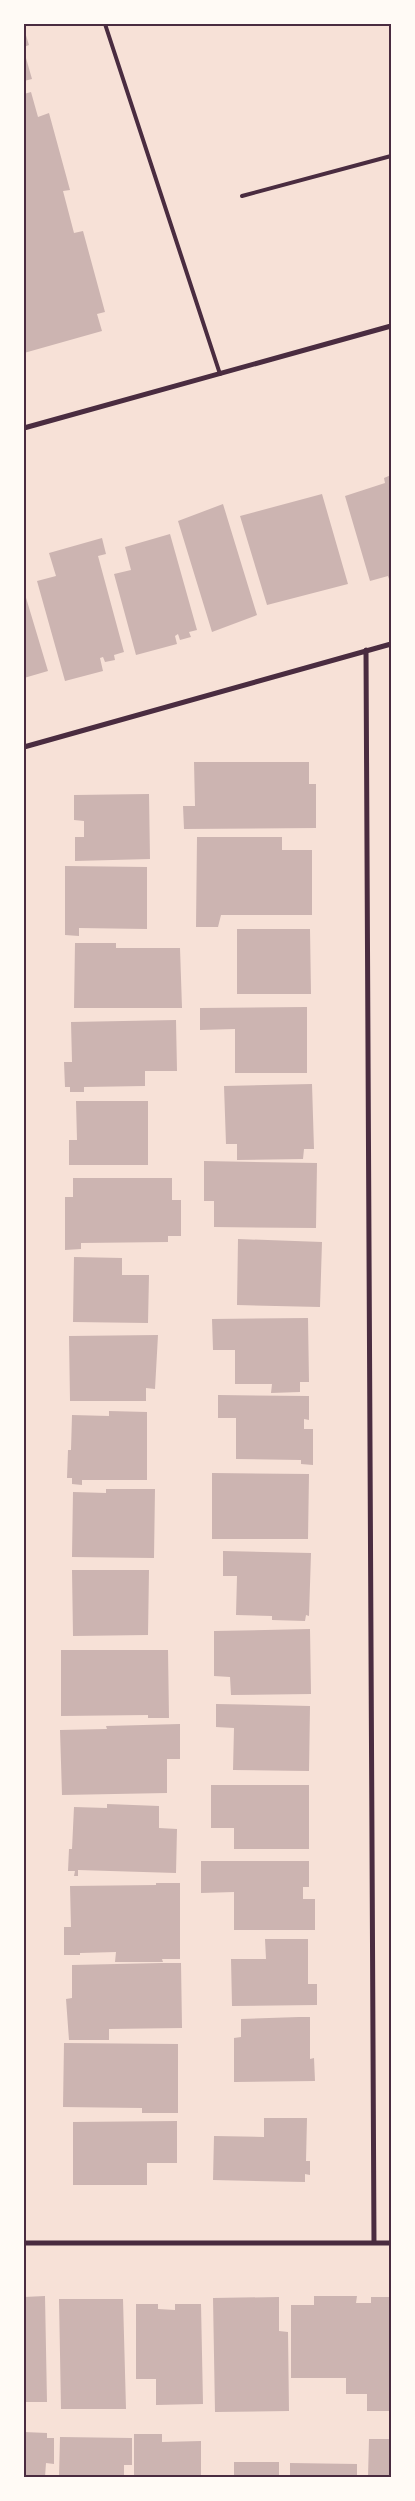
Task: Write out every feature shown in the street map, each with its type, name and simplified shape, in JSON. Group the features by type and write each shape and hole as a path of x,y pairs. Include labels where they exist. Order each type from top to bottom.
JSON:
{"street":[{"path":"24,428 391,326"},
{"path":"24,747 391,644"},
{"path":"366,650 374,2242"},
{"path":"24,2243 391,2242"}],"lane":[{"path":"104,24 220,374"},
{"path":"242,196 391,156"}],"building":[{"path":"24,29 29,45 24,47"},
{"path":"24,51 32,79 24,81"},
{"path":"31,92 38,117 49,113 70,190 63,191 74,233 83,231 105,312 97,314 102,331 24,353 24,94"},
{"path":"391,475 391,585 388,576 370,581 345,496 385,483 384,478"},
{"path":"322,494 348,584 267,605 240,516"},
{"path":"223,504 257,615 212,632 178,521"},
{"path":"170,534 197,630 189,632 191,637 180,640 178,634 175,636 177,644 136,655 114,574 131,570 125,547"},
{"path":"102,538 106,554 98,556 124,652 114,655 115,660 105,662 103,657 100,658 103,671 65,681 37,581 56,576 49,553"},
{"path":"24,591 48,671 24,678"},
{"path":"194,762 309,762 309,784 316,784 316,828 184,829 183,806 195,806"},
{"path":"149,794 150,859 75,861 75,837 84,837 84,821 74,820 74,795"},
{"path":"197,837 282,837 282,850 312,850 312,915 221,915 218,927 196,927"},
{"path":"65,866 147,867 147,929 79,928 79,936 65,935"},
{"path":"237,929 310,929 311,994 237,994"},
{"path":"75,943 116,943 116,948 180,948 182,1008 74,1008"},
{"path":"307,1007 307,1073 235,1073 235,1029 200,1030 200,1008"},
{"path":"176,1020 177,1071 145,1071 145,1086 84,1087 84,1092 70,1092 70,1087 65,1087 64,1062 72,1062 71,1022"},
{"path":"312,1084 314,1149 304,1149 303,1159 237,1160 237,1144 226,1144 224,1086"},
{"path":"76,1101 148,1101 148,1165 69,1165 69,1140 77,1140"},
{"path":"204,1161 317,1163 316,1228 214,1227 214,1201 204,1201"},
{"path":"73,1178 172,1178 172,1200 181,1200 181,1236 168,1236 168,1242 81,1243 81,1249 65,1250 65,1197 73,1197"},
{"path":"238,1239 322,1242 320,1307 237,1305"},
{"path":"74,1257 122,1258 122,1275 149,1275 148,1323 73,1322"},
{"path":"308,1318 309,1382 300,1382 300,1392 271,1393 272,1384 235,1384 235,1350 213,1350 212,1319"},
{"path":"158,1335 155,1389 146,1388 146,1401 70,1401 69,1336"},
{"path":"218,1395 309,1396 309,1420 304,1419 304,1429 313,1429 313,1465 301,1464 301,1460 236,1459 236,1418 218,1418"},
{"path":"109,1411 147,1412 147,1480 82,1480 82,1485 72,1484 72,1478 67,1478 68,1450 71,1450 72,1415 109,1416"},
{"path":"212,1473 309,1474 308,1539 212,1539"},
{"path":"106,1489 155,1489 154,1558 72,1557 73,1492 106,1493"},
{"path":"223,1551 311,1553 309,1616 306,1615 305,1621 272,1620 272,1616 236,1615 237,1576 223,1576"},
{"path":"72,1570 149,1570 148,1635 73,1636"},
{"path":"310,1629 311,1694 231,1695 230,1677 214,1676 214,1631"},
{"path":"61,1650 168,1650 169,1718 148,1718 148,1715 61,1716"},
{"path":"216,1704 310,1706 309,1771 233,1770 234,1728 216,1727"},
{"path":"180,1724 180,1759 167,1759 167,1793 62,1795 60,1730 107,1729 106,1726"},
{"path":"211,1785 309,1785 309,1849 234,1849 234,1828 211,1828"},
{"path":"107,1804 159,1806 159,1828 177,1829 176,1873 78,1870 78,1876 74,1876 75,1871 68,1871 69,1849 72,1849 74,1807 107,1808"},
{"path":"201,1861 309,1861 309,1887 303,1887 303,1899 315,1899 315,1930 234,1930 234,1892 201,1893"},
{"path":"156,1883 180,1883 180,1959 162,1959 163,1962 115,1962 116,1952 64,1955 64,1927 71,1927 70,1886 156,1885"},
{"path":"265,1939 308,1939 308,1984 317,1984 317,2005 232,2006 231,1959 266,1959"},
{"path":"181,1963 182,2028 109,2029 109,2040 69,2040 66,1999 72,1998 72,1965"},
{"path":"310,2017 310,2059 314,2058 315,2081 234,2082 234,2038 241,2037 241,2019"},
{"path":"64,2043 178,2044 178,2113 142,2113 142,2108 63,2107"},
{"path":"264,2118 307,2118 306,2161 310,2161 310,2175 305,2174 305,2182 213,2180 214,2136 264,2137"},
{"path":"177,2121 177,2163 147,2163 147,2185 73,2185 73,2122"},
{"path":"45,2296 47,2402 24,2402 24,2297"},
{"path":"314,2296 357,2296 356,2303 371,2303 371,2297 391,2297 391,2411 367,2411 367,2394 346,2394 346,2378 291,2378 291,2305 314,2305"},
{"path":"279,2297 279,2331 288,2332 289,2411 215,2412 213,2298"},
{"path":"59,2299 123,2299 126,2409 61,2409"},
{"path":"136,2304 158,2304 158,2309 175,2310 175,2304 201,2304 203,2404 156,2405 156,2379 136,2379"},
{"path":"24,2432 47,2433 47,2438 54,2438 54,2464 46,2463 45,2477 24,2477"},
{"path":"134,2434 162,2434 162,2442 201,2441 201,2477 134,2477"},
{"path":"60,2437 132,2438 132,2465 124,2465 124,2477 59,2477"},
{"path":"369,2439 391,2439 391,2477 368,2477"},
{"path":"234,2462 279,2462 279,2477 234,2477"},
{"path":"290,2463 357,2464 357,2477 290,2477"}]}
